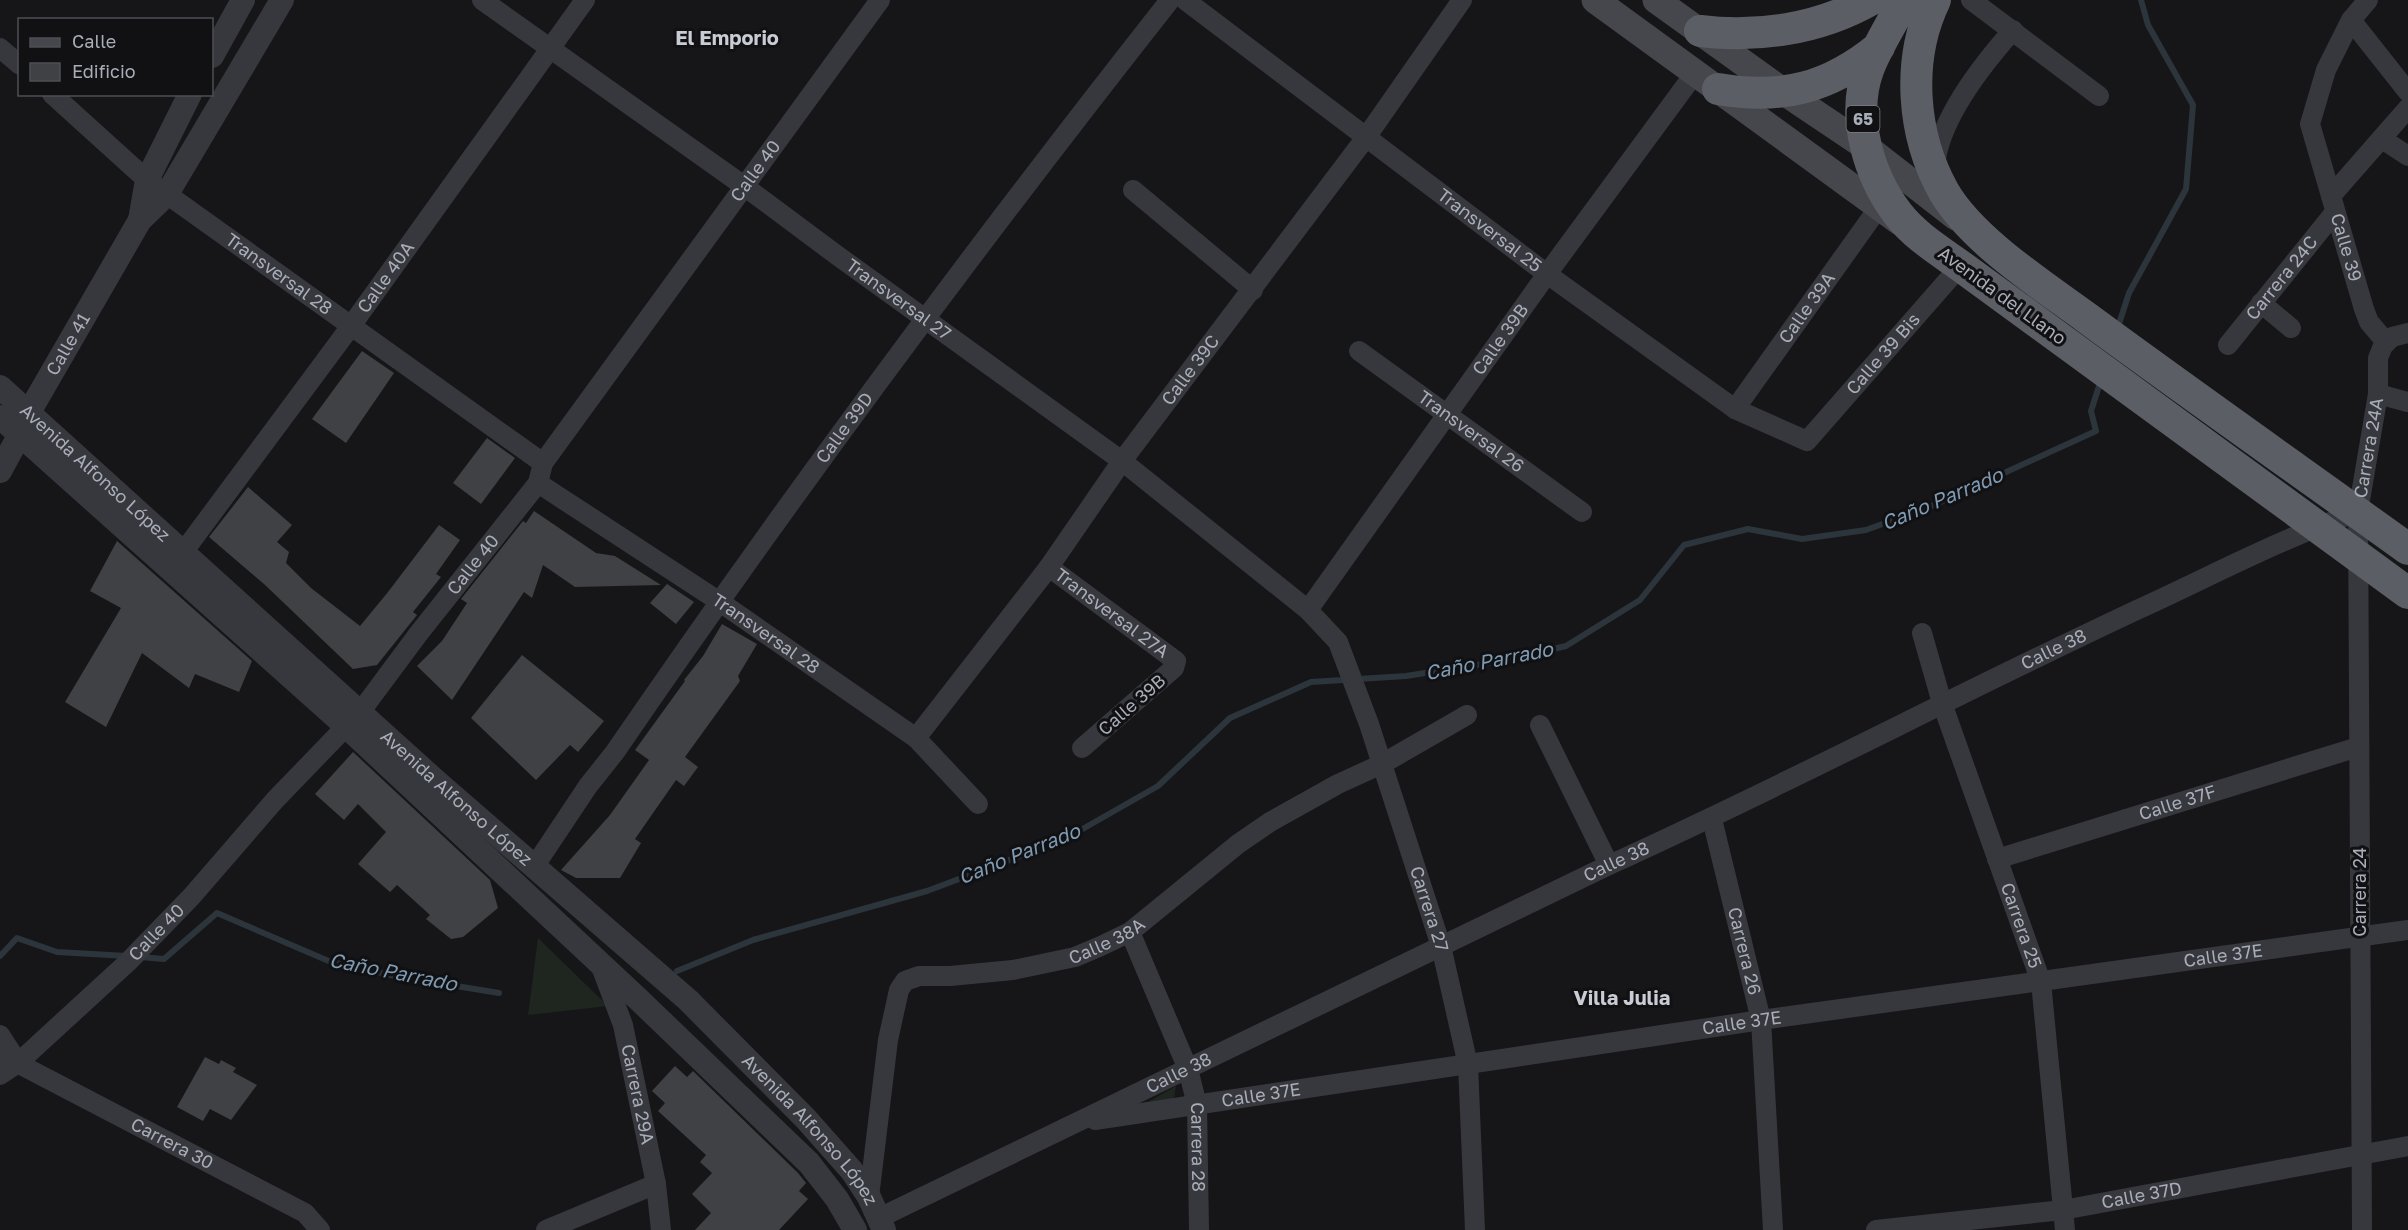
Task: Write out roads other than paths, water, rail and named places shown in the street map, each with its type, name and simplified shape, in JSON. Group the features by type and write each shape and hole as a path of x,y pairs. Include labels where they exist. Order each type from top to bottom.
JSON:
{"highway":[{"path":"1700,31 1753,33 1788,29 1821,21 1870,0"},
{"name":"65","path":"1904,0 1868,70 1864,89 1863,128 1866,147 1885,194 1916,233"},
{"path":"1707,81 1740,93 1784,92 1822,83 1841,74 1881,45 1926,0"},
{"path":"1935,0 1925,27 1916,75 1919,125 1934,172 1945,193 1973,230"},
{"name":"Avenida del Llano","path":"1973,230 2165,376 2402,545"},
{"name":"Avenida del Llano","path":"1916,233 2177,426 2357,555 2407,594"}],"main road":[{"name":"Avenida del Llano","path":"1595,0 1916,233"},
{"name":"Avenida del Llano","path":"1656,0 1784,92 1866,147 1973,230"}],"street":[{"path":"213,54 243,0"},
{"name":"Calle 41","path":"0,471 23,425 140,220 167,194 282,0"},
{"name":"Transversal 27","path":"482,0 744,186 1122,461 1308,610"},
{"name":"Calle 40A","path":"184,551 351,326 585,0"},
{"name":"Calle 39D","path":"534,867 588,786 615,752 924,318 1066,131 1170,0"},
{"name":"Transversal 25","path":"1185,0 1547,274 1736,409 1807,441"},
{"name":"Calle 39C","path":"916,738 1049,567 1122,461 1367,136 1462,0"},
{"path":"1971,0 2099,96"},
{"path":"2368,0 2352,20 2408,92"},
{"name":"Calle 40","path":"0,1075 18,1063 128,962 192,896 275,800 354,719 538,483 543,463 744,186 871,3"},
{"name":"Calle 39","path":"2352,20 2326,70 2310,124 2369,322 2386,342"},
{"path":"1934,172 1936,149 1945,128 1962,99 2013,30"},
{"path":"0,48 18,63"},
{"name":"Calle 39B","path":"1308,610 1547,274 1707,81"},
{"name":"Transversal 28","path":"54,96 147,180 543,463"},
{"name":"Calle 41","path":"140,220 147,180 189,96"},
{"name":"Carrera 24C","path":"2228,345 2408,108"},
{"path":"2382,140 2408,156"},
{"path":"1132,190 1253,290"},
{"name":"Calle 39A","path":"1736,409 1879,207"},
{"name":"Calle 39 Bis","path":"1807,441 1955,272 1962,267"},
{"path":"2261,303 2291,328"},
{"path":"2386,342 2398,334 2408,333"},
{"name":"Carrera 24A","path":"2357,555 2358,512 2378,394 2378,358 2386,342"},
{"name":"Transversal 26","path":"1359,351 1582,512"},
{"name":"Avenida Alfonso López","path":"0,387 23,425 354,719 534,867 688,1000 806,1119 852,1172 878,1215"},
{"path":"2378,394 2408,402"},
{"name":"Avenida Alfonso López","path":"0,417 23,425 184,551 600,964 808,1163 837,1199 850,1228"},
{"name":"Transversal 28","path":"538,483 720,602 916,738 978,804"},
{"name":"Calle 38","path":"878,1215 1078,1122 1609,865 1712,819 1942,704 2316,527 2358,512"},
{"name":"Carrera 24","path":"2357,555 2362,1230"},
{"name":"Transversal 27A","path":"1049,567 1175,659"},
{"name":"Carrera 27","path":"1308,610 1338,642 1369,724 1441,946 1468,1065 1475,1230"},
{"name":"Carrera 25","path":"1922,633 1942,704 2041,982 2065,1230"},
{"name":"Calle 39B","path":"1082,748 1174,668 1175,659"},
{"name":"Calle 38A","path":"878,1215 888,1040 899,990 905,981 919,976 981,974 1044,964 1075,957 1130,932 1230,850 1270,822 1338,784 1382,764 1467,716"},
{"path":"1540,725 1609,865"},
{"name":"Calle 37F","path":"1997,859 2358,747"},
{"name":"Carrera 26","path":"1712,819 1761,1020 1773,1230"},
{"name":"Calle 37E","path":"1078,1122 1761,1020 2408,930"},
{"name":"Carrera 28","path":"1130,932 1188,1069 1197,1105 1199,1230"},
{"name":"Carrera 29A","path":"600,964 622,1025 656,1184 661,1230"},
{"name":"Carrera 30","path":"0,1035 18,1063"},
{"name":"Carrera 30","path":"0,1054 305,1213 320,1230"},
{"name":"Calle 37D","path":"1876,1230 2063,1209 2408,1146"},
{"path":"546,1230 656,1184"}],"waterway":[{"name":"Caño Parrado","path":"2117,330 2129,293 2186,189 2193,105 2148,25 2141,0"},
{"name":"Caño Parrado","path":"677,971 753,940 927,891 1065,839 1158,786 1230,718 1311,682 1406,676 1502,661 1566,646 1640,600 1684,545 1748,529 1802,539 1866,530 1934,505 2096,431 2091,411 2101,380"},
{"name":"Caño Parrado","path":"140,957 164,959 217,913 331,962 395,976 499,993"},
{"name":"Caño Parrado","path":"0,956 17,938 57,952 127,956"}],"district":[{"name":"El Emporio","path":"727,38"},
{"name":"Villa Julia","path":"1622,998"}]}
